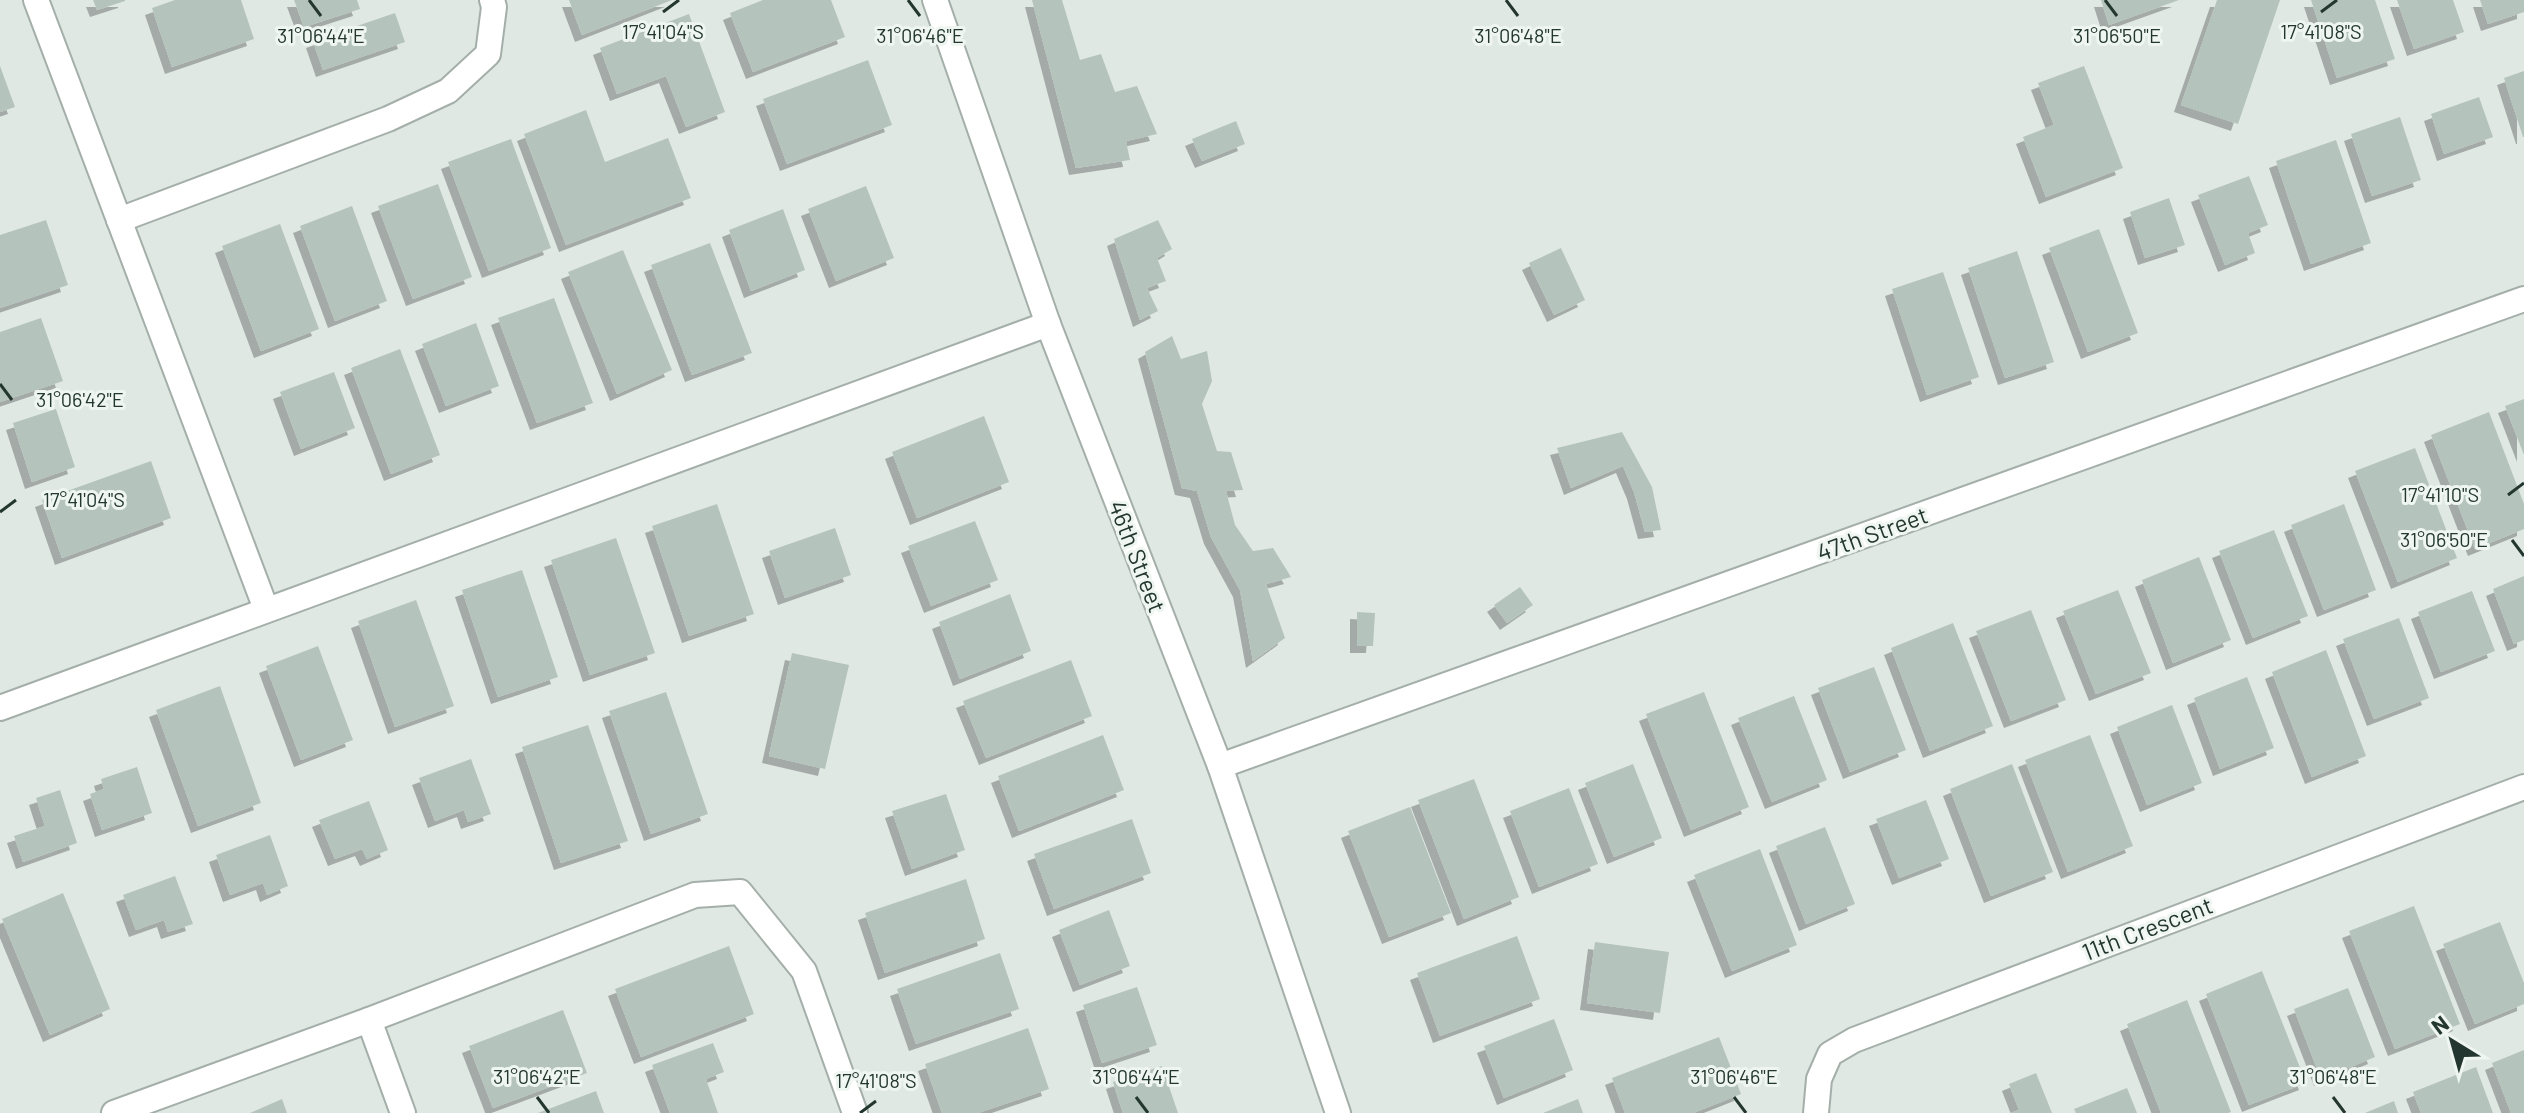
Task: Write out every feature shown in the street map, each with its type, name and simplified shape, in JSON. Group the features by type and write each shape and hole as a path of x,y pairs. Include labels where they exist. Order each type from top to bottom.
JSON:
{"street":[{"path":"36,0 266,609"},
{"path":"119,220 388,119 448,91 488,54 494,7 492,0"},
{"name":"46th Street","path":"935,0 1048,324 1220,766 1338,1113"},
{"name":"47th Street","path":"1220,766 2524,299"},
{"path":"0,708 1048,324"},
{"name":"11th Crescent","path":"1816,1113 1819,1079 1830,1054 1854,1040 2524,787"},
{"path":"114,1113 369,1020 695,895 740,892 804,971 855,1113"},
{"path":"369,1020 403,1113"}],"building":[{"path":"93,0 125,0 125,1 97,10"},
{"path":"175,0 241,0 254,39 172,67 152,8"},
{"path":"294,0 357,0 360,9 304,27"},
{"path":"569,0 672,0 582,35"},
{"path":"763,0 831,0 845,37 753,72 730,13"},
{"path":"1032,0 1062,0 1080,60 1101,54 1115,92 1137,86 1157,134 1126,141 1130,160 1076,168"},
{"path":"2101,0 2179,0 2109,25"},
{"path":"2217,0 2280,0 2238,124 2181,105"},
{"path":"2311,0 2375,0 2395,59 2337,78"},
{"path":"2397,0 2453,0 2464,32 2414,49"},
{"path":"2480,0 2524,0 2524,12 2488,24"},
{"path":"395,13 405,42 323,70 313,41"},
{"path":"689,14 725,112 686,127 666,76 617,94 600,48"},
{"path":"868,60 892,125 787,164 763,99"},
{"path":"0,66 15,107 0,112"},
{"path":"2084,66 2123,168 2046,197 2023,137 2054,125 2038,83"},
{"path":"2524,71 2524,137 2523,137 2504,78"},
{"path":"2479,97 2493,137 2444,154 2431,114"},
{"path":"586,110 605,162 668,138 691,198 566,245 524,134"},
{"path":"2400,117 2421,180 2372,196 2351,134"},
{"path":"1236,121 1245,144 1202,161 1192,139"},
{"path":"511,139 551,248 489,271 448,162"},
{"path":"2336,140 2371,243 2311,264 2276,161"},
{"path":"2249,176 2268,225 2248,233 2255,253 2225,265 2198,195"},
{"path":"438,184 472,277 413,299 378,206"},
{"path":"866,186 894,258 836,281 808,209"},
{"path":"2169,198 2185,245 2145,258 2130,212"},
{"path":"352,206 387,301 335,321 300,226"},
{"path":"783,209 805,270 751,291 729,230"},
{"path":"46,220 68,285 0,308 0,235"},
{"path":"1158,220 1172,249 1157,258 1166,281 1147,288 1158,311 1140,320 1114,239"},
{"path":"280,224 319,329 261,351 222,246"},
{"path":"2099,229 2138,333 2088,352 2049,248"},
{"path":"710,243 752,353 692,375 651,265"},
{"path":"1561,248 1585,300 1554,315 1529,263"},
{"path":"623,250 672,370 617,394 568,272"},
{"path":"2017,251 2054,362 2005,378 1968,268"},
{"path":"1943,272 1979,377 1927,395 1892,289"},
{"path":"554,298 593,403 537,423 498,318"},
{"path":"41,318 63,381 0,402 0,332"},
{"path":"476,323 499,386 446,406 422,344"},
{"path":"1172,336 1181,359 1207,351 1212,381 1202,404 1217,451 1231,452 1243,490 1226,491 1235,525 1253,551 1273,548 1291,577 1266,584 1285,638 1253,661 1240,590 1211,537 1197,491 1182,488 1145,352"},
{"path":"400,349 440,455 391,474 351,368"},
{"path":"334,372 355,428 301,449 280,392"},
{"path":"2524,399 2524,455 2505,406"},
{"path":"56,409 75,467 32,482 13,423"},
{"path":"2489,412 2524,504 2524,529 2475,549 2431,435"},
{"path":"984,416 1009,482 917,518 892,452"},
{"path":"1622,432 1652,487 1661,530 1645,532 1623,466 1571,488 1557,448"},
{"path":"2415,448 2457,558 2398,582 2355,471"},
{"path":"151,461 171,518 62,558 42,500"},
{"path":"717,504 754,614 689,636 652,526"},
{"path":"2344,504 2376,590 2324,610 2291,525"},
{"path":"975,521 998,580 931,606 908,546"},
{"path":"835,528 851,575 785,598 769,551"},
{"path":"2274,530 2308,616 2253,638 2219,551"},
{"path":"616,538 655,653 590,675 551,560"},
{"path":"2199,557 2231,640 2173,663 2142,580"},
{"path":"522,570 558,677 498,697 462,590"},
{"path":"2524,576 2524,640 2514,644 2493,589"},
{"path":"1520,587 1533,605 1507,623 1494,605"},
{"path":"2118,590 2151,673 2096,694 2063,611"},
{"path":"2472,591 2495,651 2441,672 2418,612"},
{"path":"1010,594 1031,651 960,679 939,622"},
{"path":"416,600 454,706 395,727 358,621"},
{"path":"2031,610 2066,700 2011,721 1976,631"},
{"path":"1357,612 1375,613 1373,646 1357,646"},
{"path":"2399,618 2429,698 2374,719 2343,639"},
{"path":"1953,623 1993,726 1930,751 1891,648"},
{"path":"318,646 353,740 301,760 266,666"},
{"path":"2326,650 2366,756 2312,777 2272,672"},
{"path":"792,653 849,665 825,769 769,756"},
{"path":"1071,660 1092,716 986,758 963,701"},
{"path":"1874,667 1906,750 1850,772 1818,688"},
{"path":"2247,677 2274,748 2220,769 2194,698"},
{"path":"220,686 261,803 198,826 156,710"},
{"path":"666,692 708,814 651,834 609,711"},
{"path":"1704,692 1749,807 1691,830 1646,714"},
{"path":"1794,696 1827,780 1772,802 1738,718"},
{"path":"2172,705 2202,783 2147,805 2117,727"},
{"path":"588,725 628,841 561,863 522,747"},
{"path":"1103,735 1124,790 1019,831 998,776"},
{"path":"2090,735 2133,846 2068,872 2025,760"},
{"path":"471,759 491,814 468,822 464,810 435,821 419,778"},
{"path":"1633,764 1662,838 1614,857 1585,783"},
{"path":"2012,764 2053,872 1991,896 1950,789"},
{"path":"137,767 152,813 102,830 90,794 104,789 101,779"},
{"path":"1474,779 1519,897 1464,919 1418,800"},
{"path":"1569,788 1598,864 1539,887 1510,811"},
{"path":"60,790 77,843 23,862 14,836 45,826 36,798"},
{"path":"946,794 965,850 912,869 892,811"},
{"path":"1926,800 1949,859 1899,878 1876,819"},
{"path":"369,801 388,850 367,859 362,849 335,859 319,820"},
{"path":"1410,807 1451,913 1389,937 1348,831"},
{"path":"1132,819 1151,873 1054,909 1034,854"},
{"path":"1825,827 1855,904 1806,924 1776,846"},
{"path":"270,835 288,886 267,895 263,883 230,895 216,855"},
{"path":"1760,849 1797,945 1732,971 1694,875"},
{"path":"175,876 193,924 168,932 164,920 136,930 123,895"},
{"path":"966,879 985,939 885,973 865,913"},
{"path":"63,893 110,1009 50,1035 2,919"},
{"path":"2414,906 2460,1024 2395,1049 2349,931"},
{"path":"1109,910 1130,966 1080,985 1059,930"},
{"path":"2500,922 2524,983 2524,1004 2475,1024 2443,944"},
{"path":"1517,936 1540,999 1440,1036 1417,973"},
{"path":"1595,942 1669,952 1660,1013 1587,1003"},
{"path":"729,946 754,1014 641,1057 615,989"},
{"path":"1000,953 1019,1009 916,1044 897,989"},
{"path":"2262,971 2306,1083 2249,1105 2206,994"},
{"path":"1137,987 1157,1045 1102,1063 1083,1005"},
{"path":"2348,988 2375,1057 2321,1079 2294,1009"},
{"path":"2187,1000 2231,1112 2161,1113 2127,1024"},
{"path":"563,1010 587,1073 493,1108 469,1046"},
{"path":"1554,1019 1573,1070 1504,1098 1484,1046"},
{"path":"1028,1028 1049,1089 978,1113 942,1113 925,1064"},
{"path":"1719,1037 1741,1094 1693,1113 1625,1113 1612,1078"},
{"path":"713,1043 724,1072 706,1079 718,1113 670,1113 652,1065"},
{"path":"2524,1050 2524,1113 2511,1113 2492,1063"},
{"path":"1162,1066 1178,1113 1123,1113 1113,1082"},
{"path":"2476,1067 2493,1113 2421,1113 2413,1092"},
{"path":"2036,1073 2052,1113 2011,1113 2019,1110 2009,1084"},
{"path":"2127,1088 2137,1113 2076,1113 2074,1109"},
{"path":"596,1091 604,1113 538,1113"},
{"path":"282,1099 287,1113 250,1113"},
{"path":"1578,1099 1583,1113 1543,1113"},
{"path":"2394,1101 2398,1113 2365,1113"}]}
